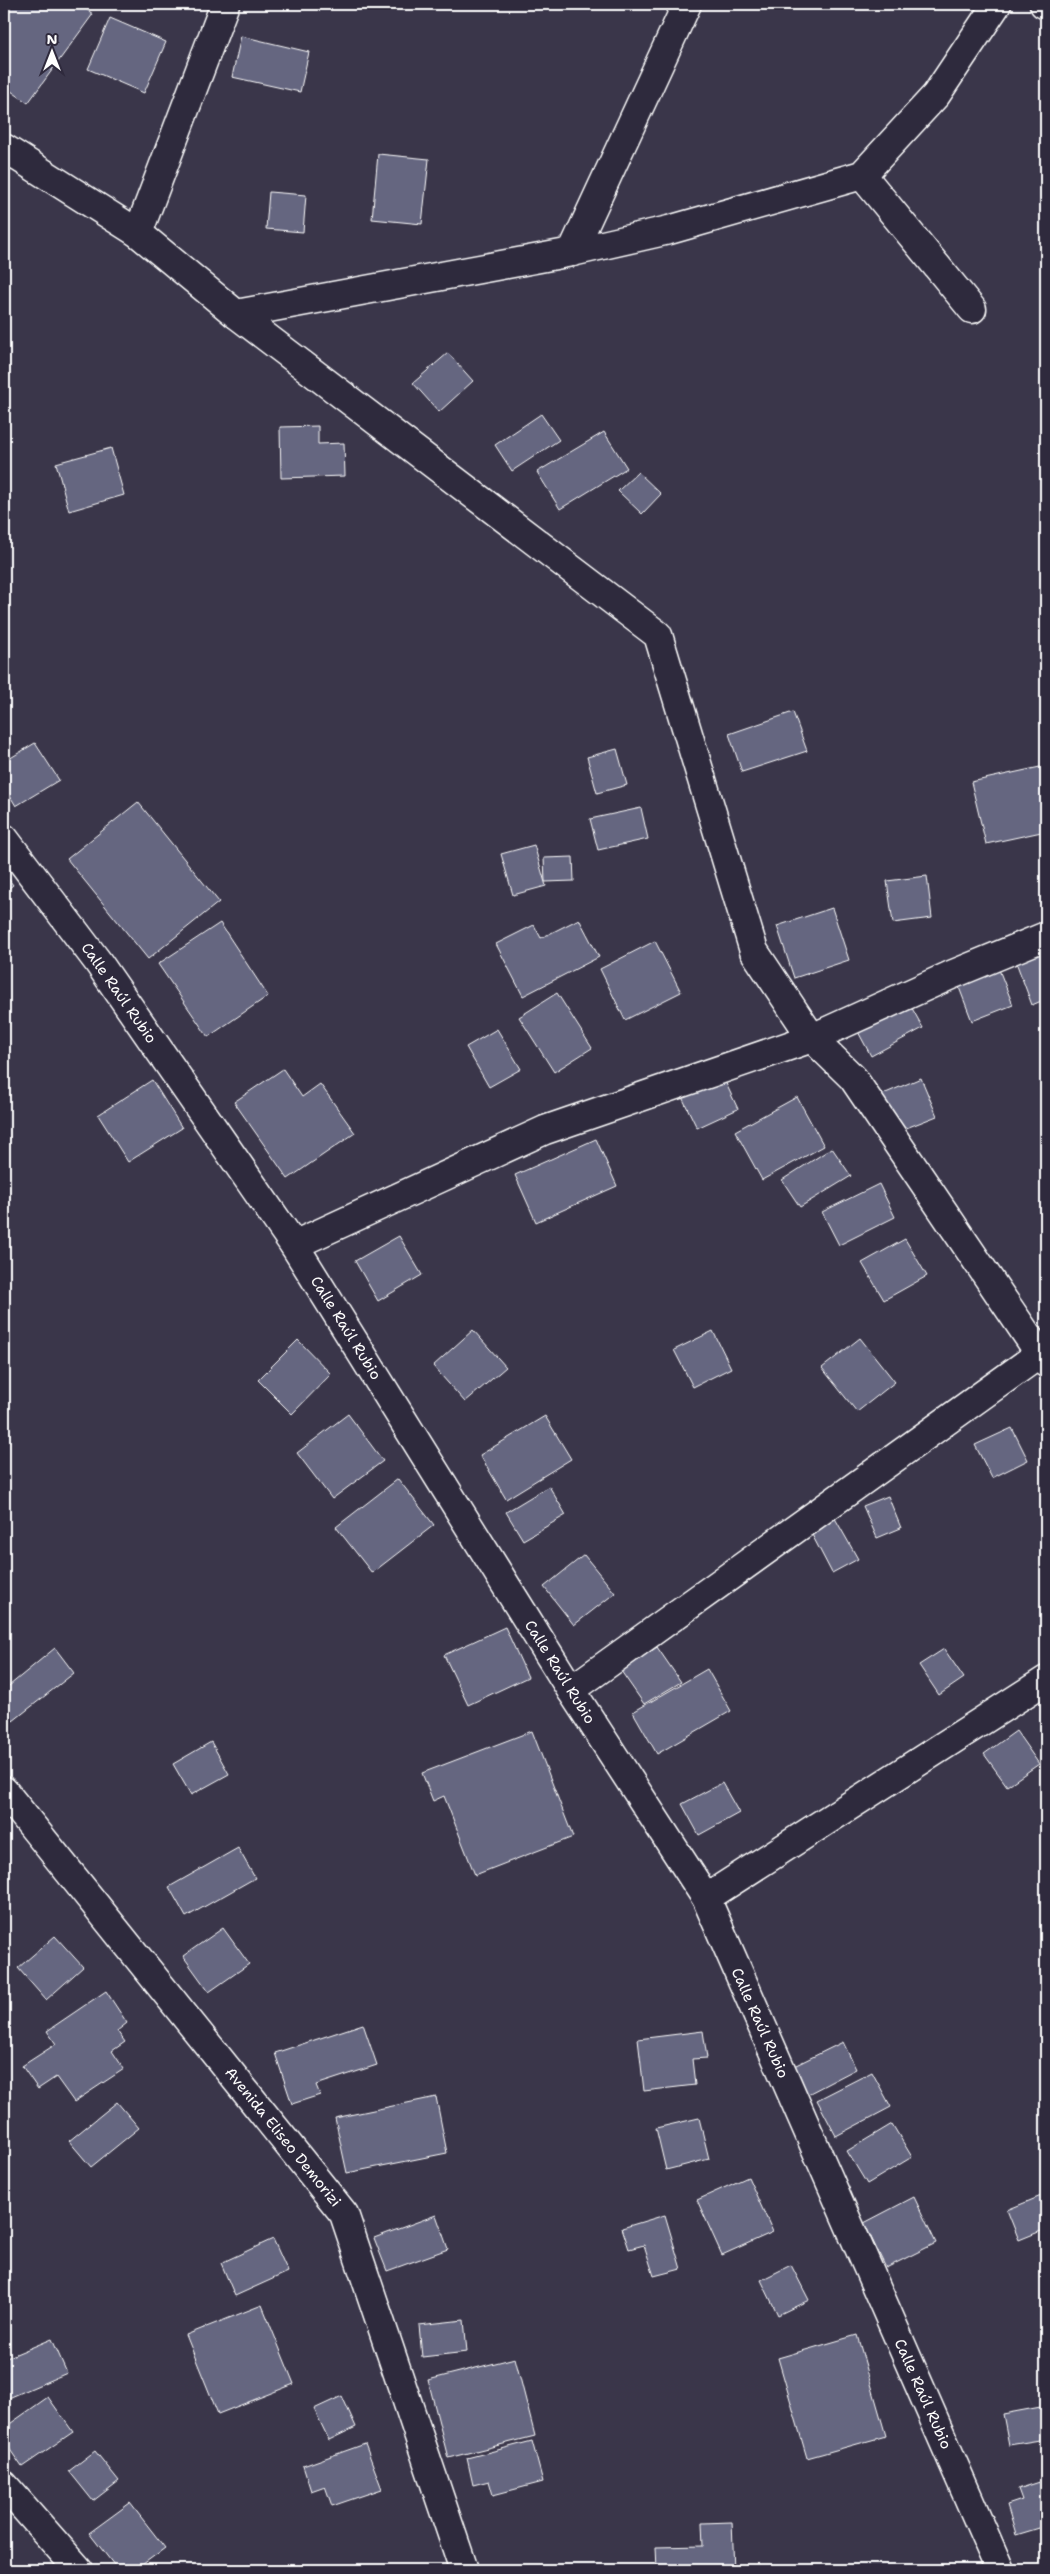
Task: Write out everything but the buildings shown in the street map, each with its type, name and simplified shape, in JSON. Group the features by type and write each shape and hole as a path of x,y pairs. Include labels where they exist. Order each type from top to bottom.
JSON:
{"street":[{"path":"138,232 226,4"},
{"path":"572,252 687,4"},
{"path":"236,314 572,252 669,230 862,175 936,95 997,4"},
{"path":"4,148 138,232 236,314 658,635 754,951 812,1038 853,1078 1044,1358 571,1690"},
{"path":"862,175 972,310"},
{"name":"Calle Raúl Rubio","path":"4,838 98,962 294,1245 571,1690 706,1898 1000,2570"},
{"path":"294,1245 545,1130 812,1038 951,975 1046,936"},
{"path":"706,1898 1046,1680"},
{"name":"Avenida Eliseo Demorizi","path":"4,1792 344,2214 464,2570"},
{"path":"4,2485 79,2570"}]}
